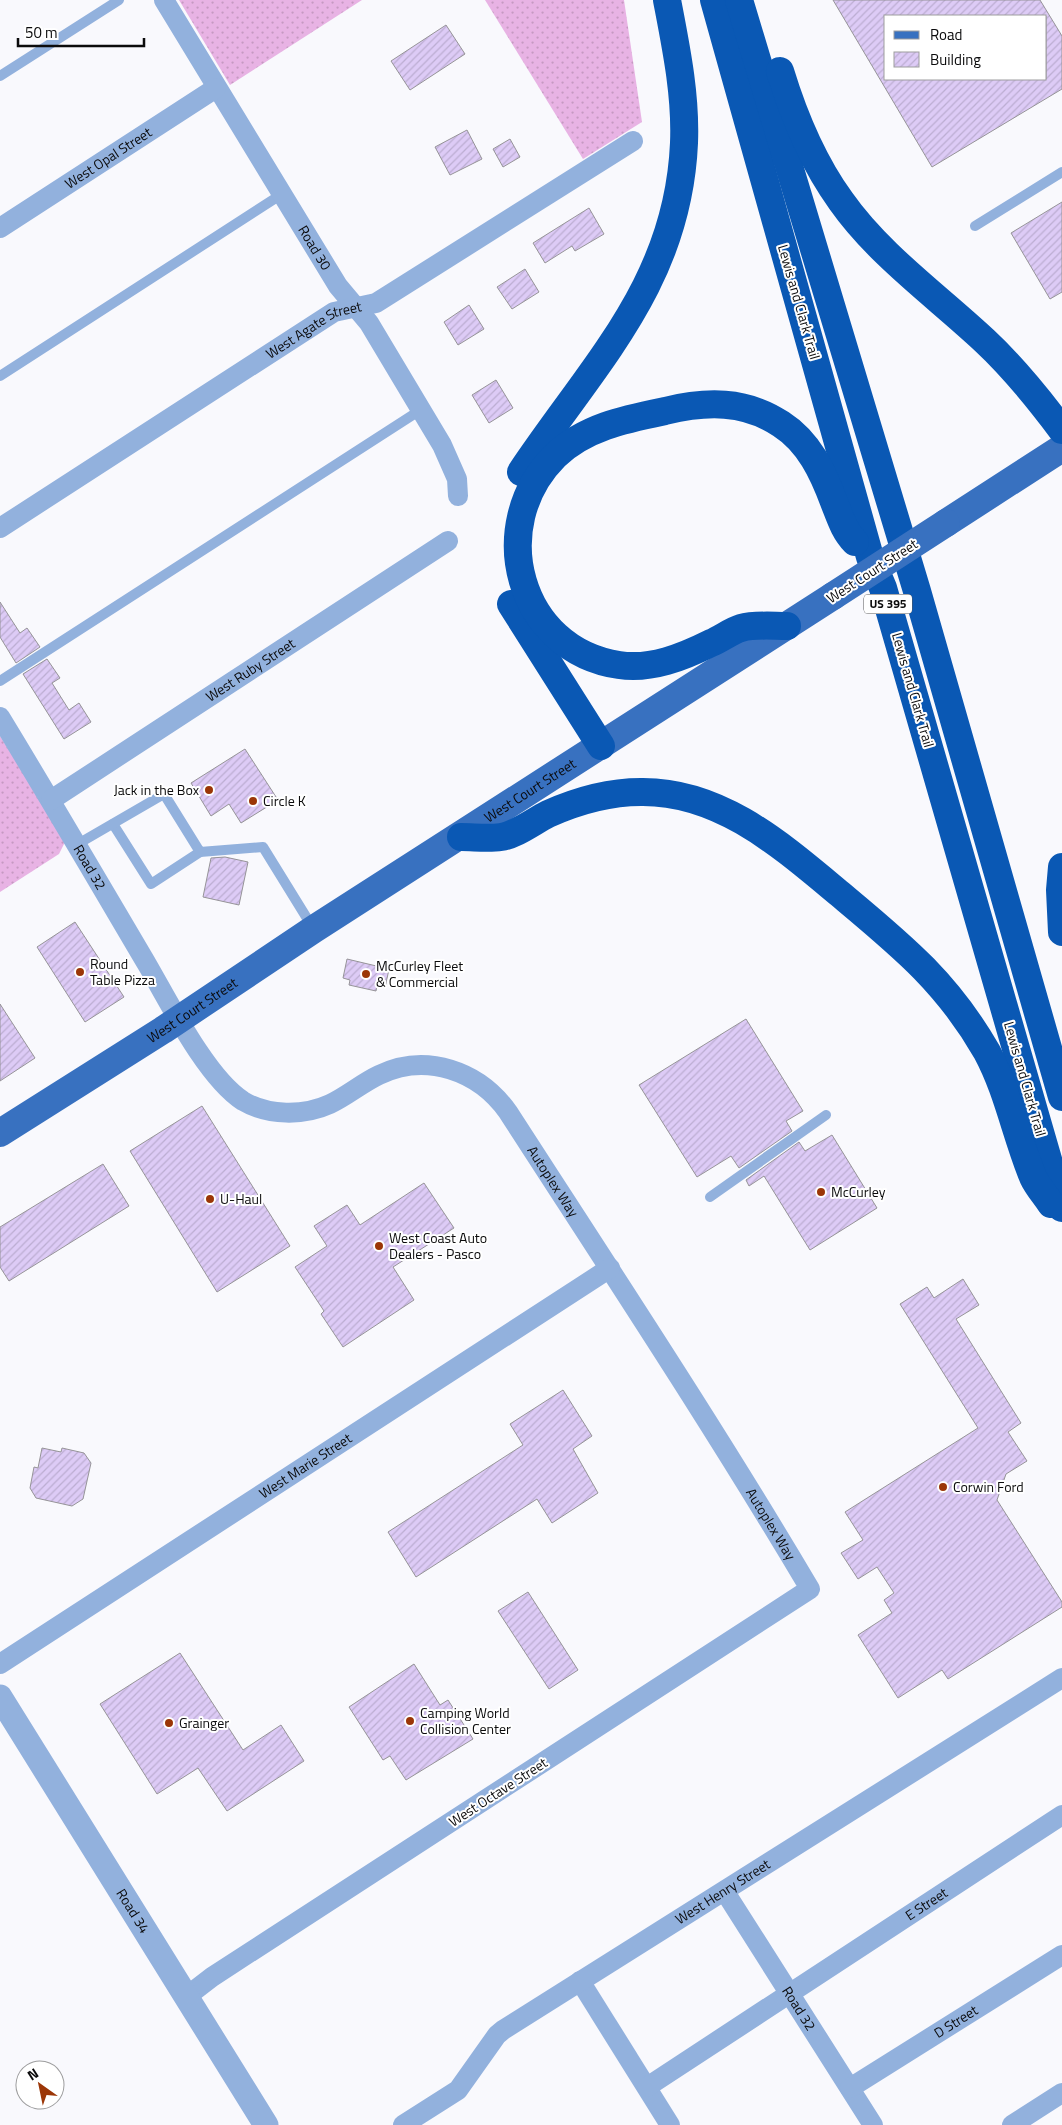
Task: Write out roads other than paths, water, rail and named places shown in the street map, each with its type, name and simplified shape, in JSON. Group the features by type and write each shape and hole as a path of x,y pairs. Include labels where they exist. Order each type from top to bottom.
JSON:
{"highway":[{"path":"601,746 511,605 499,567 499,527 511,488 630,319 646,291 671,222 682,174 684,142 683,104 667,0"},
{"name":"Lewis and Clark Trail","path":"714,0 870,557 889,608 1062,1208"},
{"name":"Lewis and Clark Trail","path":"739,0 914,582 1062,1097"},
{"path":"757,0 791,106 812,155 841,202 888,253 1016,371 1062,430"},
{"path":"787,626 742,628 683,656 638,666 619,665 576,650 539,615 520,578 517,532 530,489 542,470 556,455 572,442 606,425 690,405 711,403 748,408 782,424 807,448 826,481 846,533 870,557"},
{"path":"461,837 503,837 572,804 596,797 642,792 685,797 708,804 753,826 789,851 897,941 932,974 947,993 987,1054 1003,1090 1034,1178 1062,1221"},
{"path":"1062,867 1062,932"}],"main road":[{"name":"West Court Street","path":"0,1132 179,1020 314,929 461,837 1062,448"}],"street":[{"name":"Road 30","path":"164,0 338,286 369,323 422,409 452,464 457,479 458,496"},
{"name":"West Opal Street","path":"0,228 216,88"},
{"name":"West Agate Street","path":"0,528 334,312 376,303 633,140"},
{"name":"West Ruby Street","path":"51,800 448,541"},
{"name":"Road 32","path":"0,716 179,1020"},
{"name":"Autoplex Way","path":"179,1020 212,1070 234,1094 252,1105 278,1112 315,1110 330,1104 380,1074 411,1066 431,1065 453,1069 474,1079 492,1092 501,1102 610,1268 758,1500 810,1589"},
{"name":"West Marie Street","path":"0,1664 610,1268"},
{"name":"West Octave Street","path":"186,1997 220,1972 810,1589"},
{"name":"West Henry Street","path":"403,2125 458,2090 497,2035 1062,1678"},
{"name":"Road 34","path":"0,1697 266,2125"},
{"name":"E Street","path":"647,2087 1062,1815"},
{"name":"Road 32","path":"725,1892 873,2125"},
{"name":"D Street","path":"850,2088 1062,1955"},
{"path":"580,1981 670,2125"},
{"path":"1012,2125 1062,2093"}],"lane":[{"path":"0,76 118,0"},
{"path":"975,226 1062,172"},
{"path":"0,376 282,194"},
{"path":"0,681 422,409"},
{"path":"76,845 164,794 200,852"},
{"path":"113,824 151,884 200,852 263,847 314,929"},
{"path":"710,1197 826,1115"}],"place":[{"name":"Jack in the Box","path":"209,790"},
{"name":"Circle K","path":"253,801"},
{"name":"Round Table Pizza","path":"80,972"},
{"name":"McCurley Fleet & Commercial","path":"366,974"},
{"name":"McCurley","path":"821,1192"},
{"name":"U-Haul","path":"210,1199"},
{"name":"West Coast Auto Dealers - Pasco","path":"379,1246"},
{"name":"Corwin Ford","path":"943,1487"},
{"name":"Camping World Collision Center","path":"410,1721"},
{"name":"Grainger","path":"169,1723"}]}
